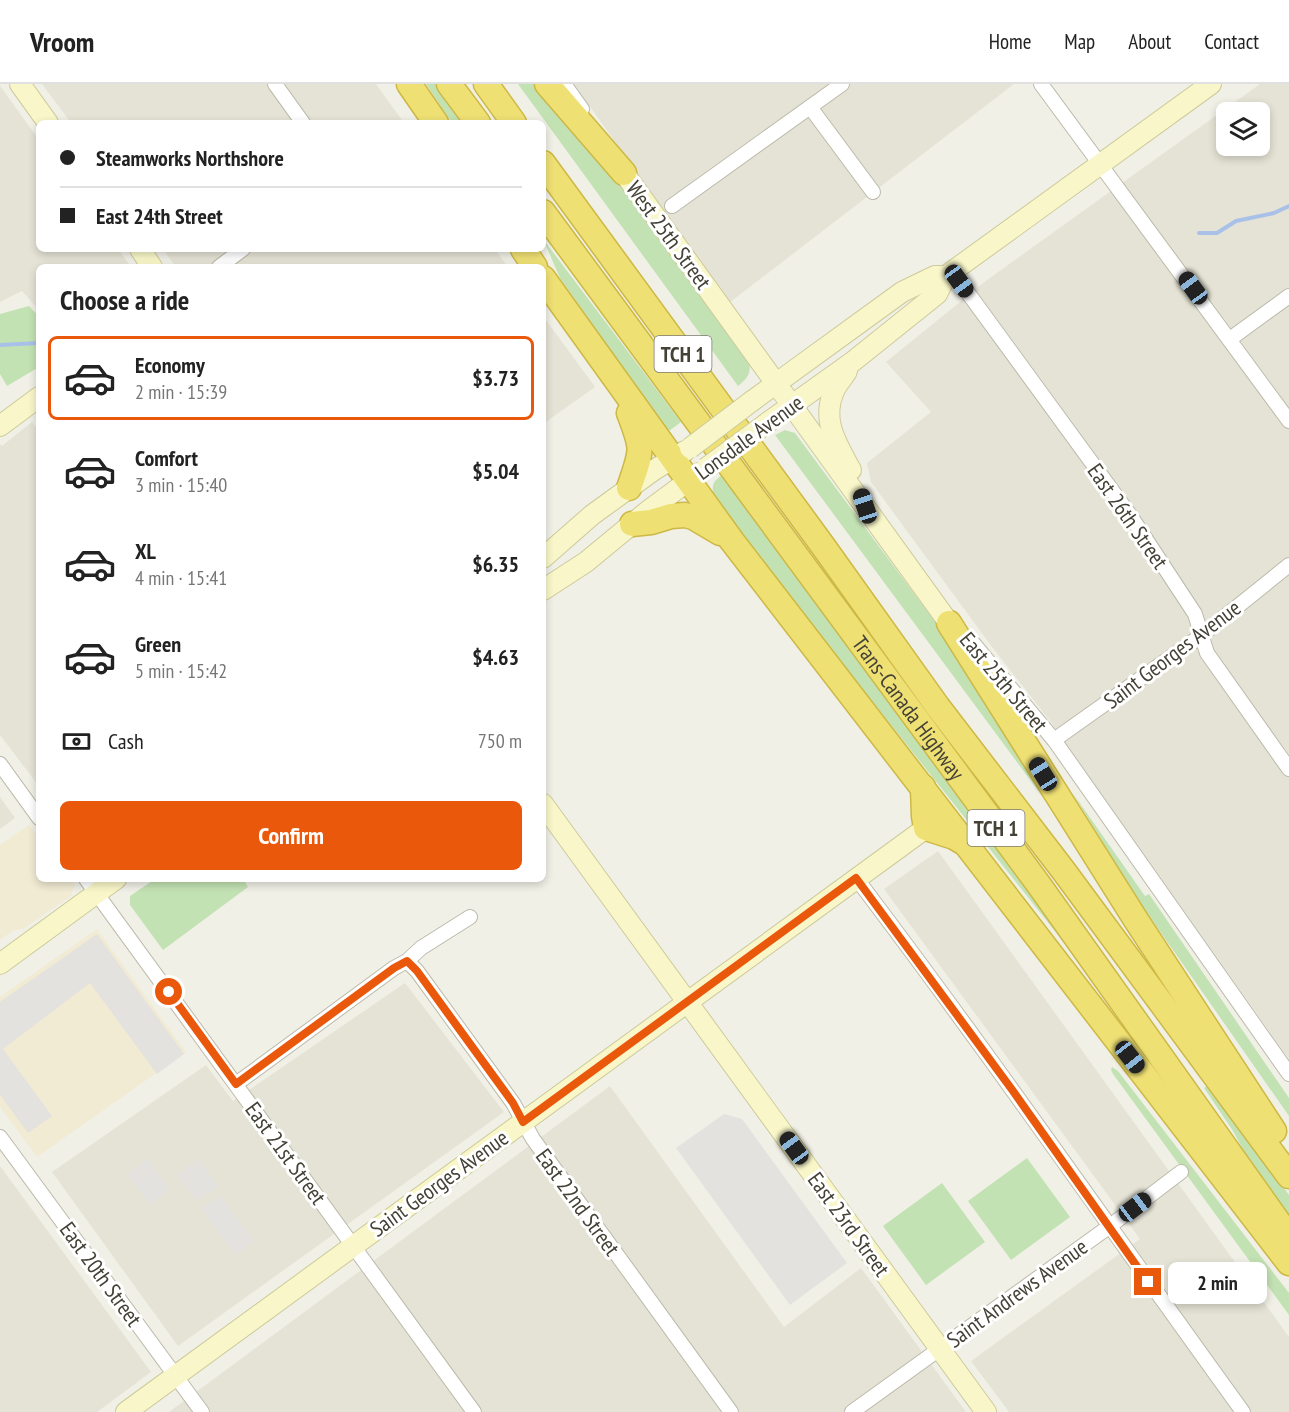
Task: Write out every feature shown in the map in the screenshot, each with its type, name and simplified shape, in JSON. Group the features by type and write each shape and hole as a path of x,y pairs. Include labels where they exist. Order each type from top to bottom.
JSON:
{"highway":[{"path":"409,84 434,120"},
{"path":"449,84 476,120"},
{"path":"486,84 512,120"},
{"path":"547,84 624,173"},
{"name":"Trans-Canada Highway","path":"546,167 938,707 1070,880 1289,1176"},
{"name":"Trans-Canada Highway","path":"546,216 1038,885 1289,1237"},
{"path":"546,282 616,383 681,454 697,475 732,542 1289,1263"},
{"path":"616,383 639,440 640,456 629,488"},
{"path":"632,524 685,515 693,517 732,542"},
{"path":"949,623 1136,920 1289,1153"},
{"path":"923,787 926,828 954,837 966,844"}],"street":[{"path":"20,84 46,120"},
{"path":"275,84 301,120"},
{"name":"West 25th Street","path":"564,84 598,131 624,173 777,384"},
{"path":"672,206 842,84"},
{"path":"1041,84 1289,421"},
{"name":"Lonsdale Avenue","path":"546,588 586,562 697,475 850,363 937,294 949,274 1211,84"},
{"path":"810,107 873,192"},
{"path":"223,264 239,252"},
{"name":"Lonsdale Avenue","path":"546,555 592,515 681,454 902,292 935,276 949,274"},
{"name":"East 26th Street","path":"949,274 1130,515 1195,614 1207,653 1289,769"},
{"path":"1230,339 1289,296"},
{"path":"850,363 833,392 829,416 833,437 855,477 865,506"},
{"name":"East 25th Street","path":"777,384 949,623 961,628 1054,740 1289,1074"},
{"path":"0,426 36,400"},
{"name":"Saint Georges Avenue","path":"1054,740 1202,635 1289,565"},
{"path":"0,764 36,814"},
{"name":"East 23rd Street","path":"546,808 986,1412"},
{"name":"Saint Georges Avenue","path":"126,1412 926,828"},
{"path":"856,878 1243,1412"},
{"path":"0,964 91,886"},
{"name":"East 21st Street","path":"91,886 474,1412"},
{"path":"236,1084 394,968 407,961 421,948 470,917"},
{"name":"East 22nd Street","path":"407,961 417,971 506,1094 532,1139 731,1412"},
{"name":"East 20th Street","path":"0,1137 202,1412"},
{"name":"Saint Andrews Avenue","path":"852,1412 1110,1227 1181,1172"}],"shaded area":[{"path":"42,84 376,84 402,120 69,120"},
{"path":"574,84 1014,84 729,303"},
{"path":"1260,84 1289,84 1289,1059 1050,721 992,647 871,482 867,463 931,412 886,362 987,280 1216,116 1216,156 1270,156 1270,102 1235,102"},
{"path":"0,86 36,136 36,252 120,252 129,264 36,264 36,307 22,291 0,302"},
{"path":"165,252 497,252 506,264 174,264"},
{"path":"546,320 595,387 546,422"},
{"path":"32,422 36,428 36,782 0,735 0,444 2,446"},
{"path":"0,797 15,818 0,829"},
{"path":"29,825 36,834 36,882 73,882 75,884 71,896 23,929 14,930 0,940 0,845"},
{"path":"938,851 1289,1337 1289,1412 1009,1412 971,1361 1140,1239 884,889"},
{"path":"97,929 186,1052 37,1157 0,1107 0,997"},
{"path":"97,934 184,1054 157,1074 90,983 3,1049 52,1116 28,1133 0,1095 0,1002"},
{"path":"405,983 504,1112 178,1346 52,1172 206,1065 233,1101"},
{"path":"610,1086 784,1327 861,1268 966,1412 169,1412"},
{"path":"724,1114 742,1119 847,1263 790,1305 676,1148"},
{"path":"148,1159 170,1189 150,1205 127,1174"},
{"path":"199,1159 218,1186 196,1201 177,1175"},
{"path":"0,1166 151,1372 97,1412 0,1412"},
{"path":"220,1195 254,1241 235,1255 201,1209"}],"green space":[{"path":"426,84 437,84 464,120 450,120"},
{"path":"518,84 538,84 589,144 748,356 749,373 738,386 546,120"},
{"path":"546,243 681,422 669,431 662,423 560,278"},
{"path":"29,306 36,314 36,369 7,386 0,374 0,314"},
{"path":"785,430 795,433 955,649 1125,908 775,435"},
{"path":"722,475 1092,978 787,594 713,493 714,482"},
{"path":"1072,792 1145,896 1149,894 1289,1098 1289,1116 1138,900"},
{"path":"151,882 245,882 248,887 163,950 130,905 130,896"},
{"path":"1112,1067 1118,1071 1289,1293 1289,1315 1113,1074"},
{"path":"1209,1085 1289,1195 1289,1219 1256,1174 1233,1131 1204,1088"},
{"path":"1027,1158 1070,1217 1011,1260 968,1201"},
{"path":"942,1183 985,1242 926,1285 883,1226"}],"waterway":[{"path":"1199,233 1217,233 1236,221 1274,213 1289,206"},
{"path":"0,345 36,343"}],"route":[{"path":"169,992 236,1084 394,968 407,961 412,964 513,1103 523,1122 856,878 1013,1091 1148,1282"}]}
